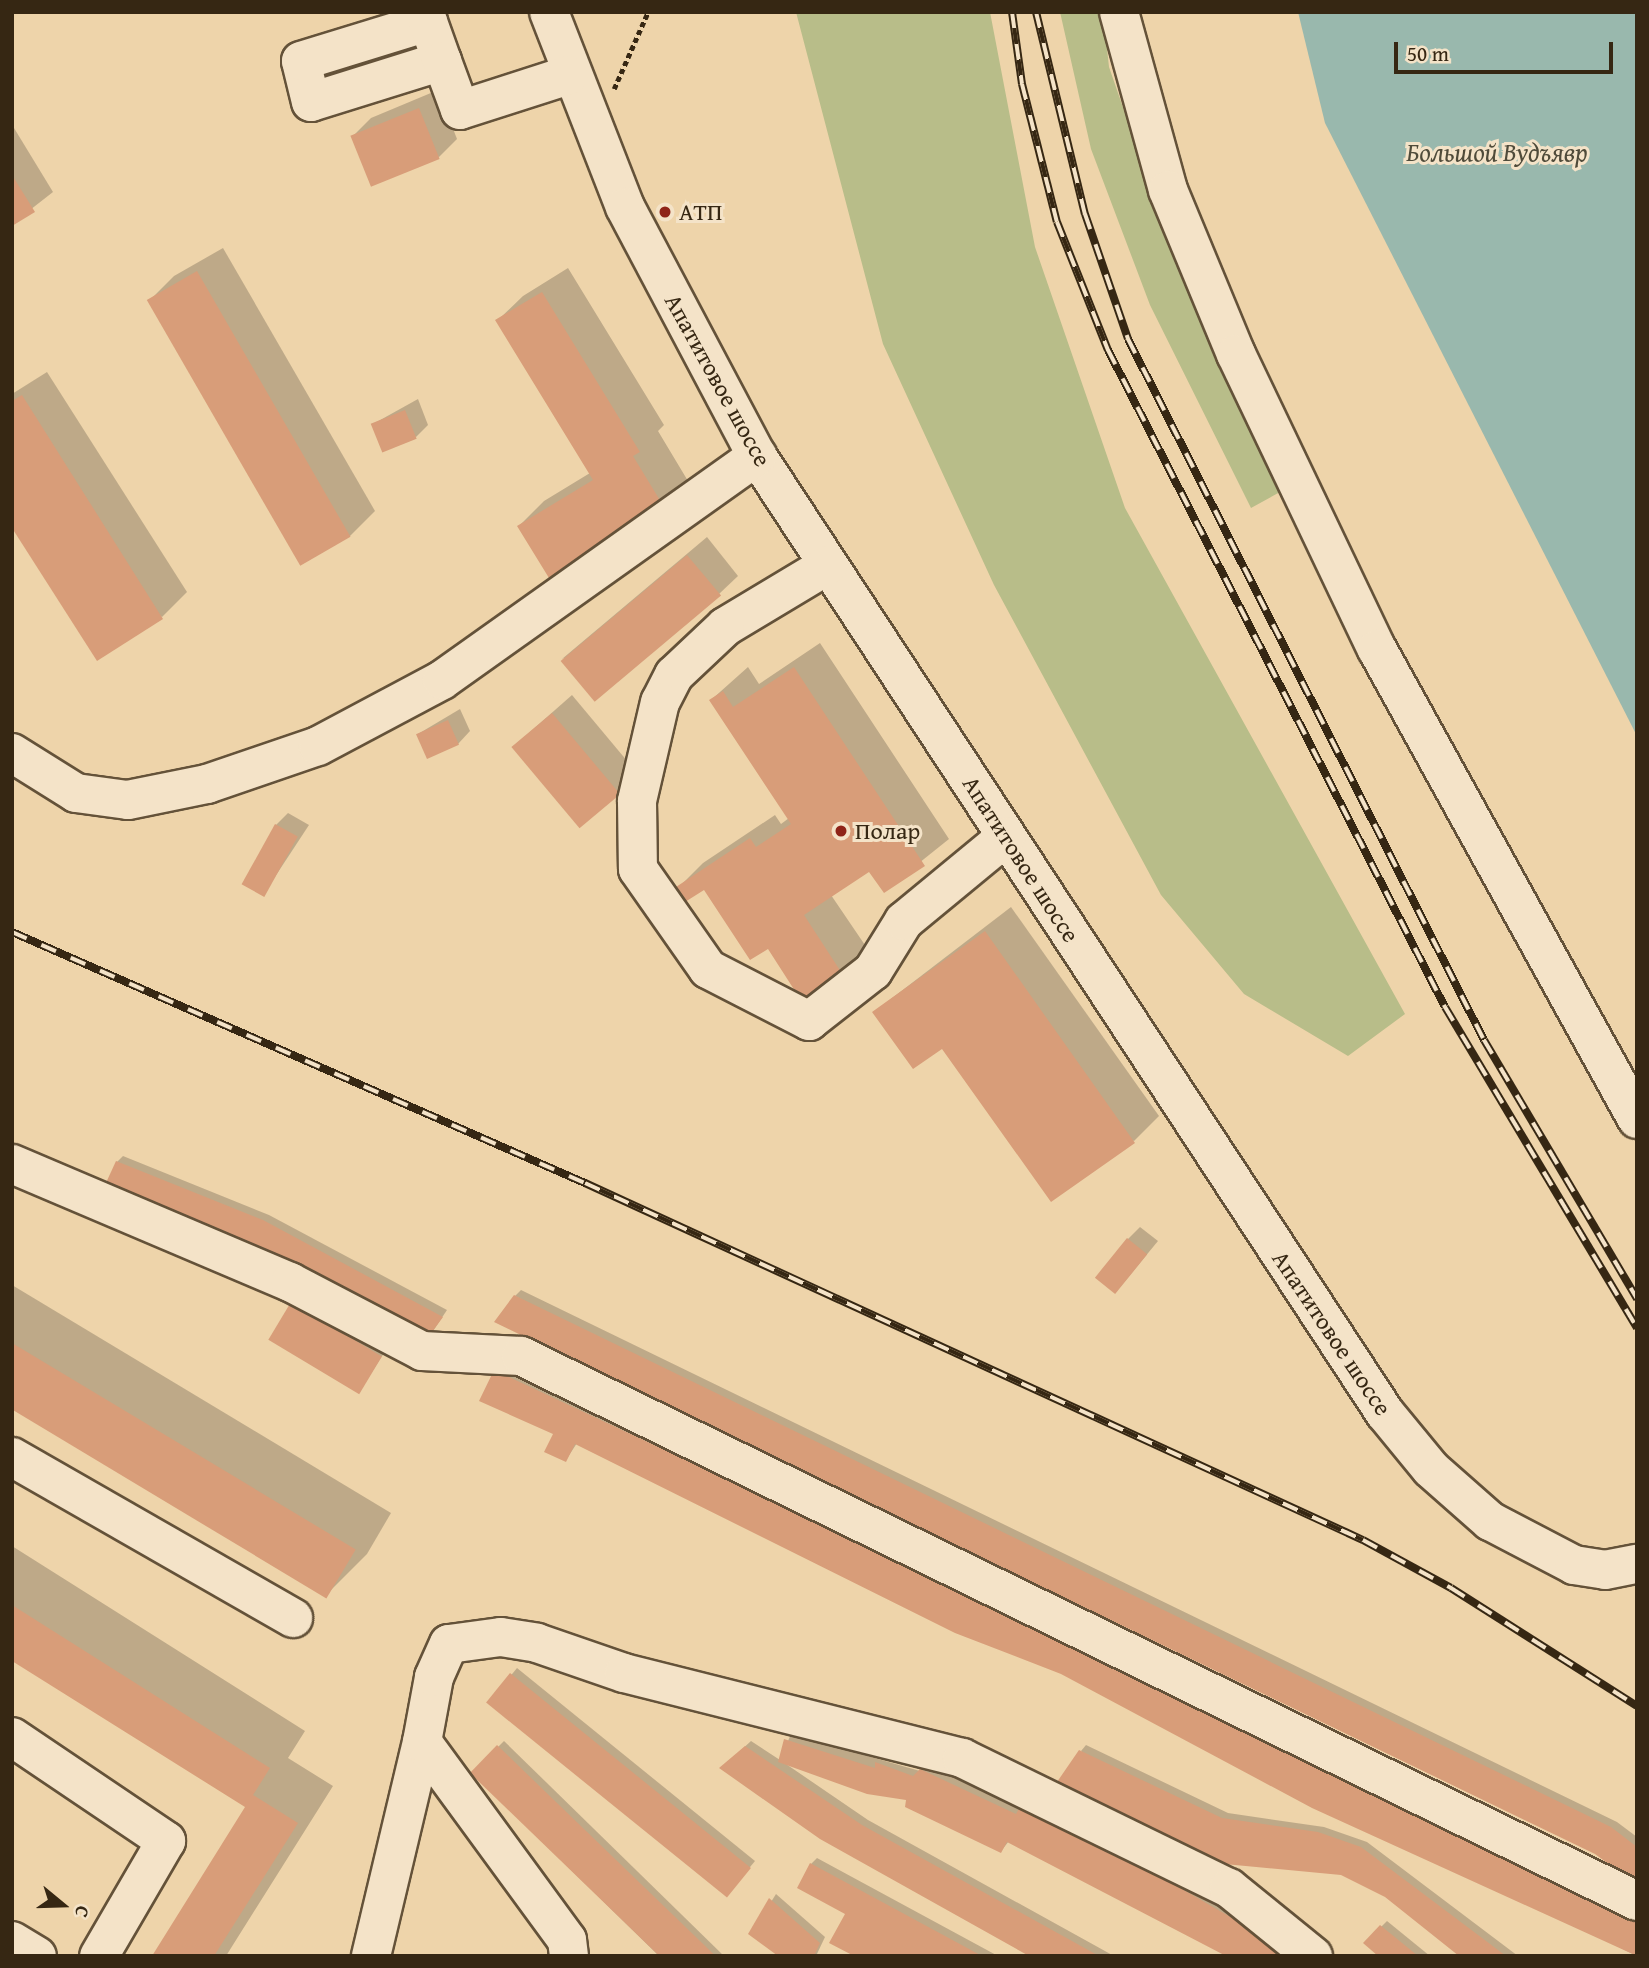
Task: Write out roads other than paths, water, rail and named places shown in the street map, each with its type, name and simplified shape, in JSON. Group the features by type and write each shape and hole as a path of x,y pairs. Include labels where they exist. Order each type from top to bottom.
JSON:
{"street":[{"name":"Апатитовое шоссе","path":"549,12 569,75 625,207 757,456 1385,1413 1431,1469 1490,1521 1574,1565 1637,1564"},
{"path":"1119,12 1168,190 1236,354 1377,649 1637,1119"},
{"path":"442,61 460,110 569,75"},
{"path":"12,753 76,793 128,800 207,784 318,746 442,680 757,456"},
{"path":"828,565 725,627 674,675 660,702 637,801 638,869 708,969 809,1021 873,971 904,921 1006,837"},
{"path":"12,1164 290,1282 422,1351 521,1356 1637,1902"},
{"path":"12,1457 293,1618"},
{"path":"371,1956 422,1742 434,1677 449,1644 501,1637 537,1643 624,1673 962,1758 1229,1888 1312,1956"},
{"path":"12,1737 166,1841 99,1956"},
{"path":"422,1742 568,1940 569,1956"},
{"path":"12,1941 37,1956"}],"water":[{"name":"Большой Вудъявр","path":"1298,12 1637,12 1637,736 1325,123"}],"railway":[{"path":"1012,12 1022,84 1057,222 1108,350 1445,1007 1637,1328"},
{"path":"1036,12 1085,214 1128,339 1484,1040 1637,1299"},
{"path":"12,932 585,1183 1363,1540 1451,1588 1637,1706"}],"place":[{"name":"АТП","path":"665,212"},
{"name":"Полар","path":"841,831"}]}
